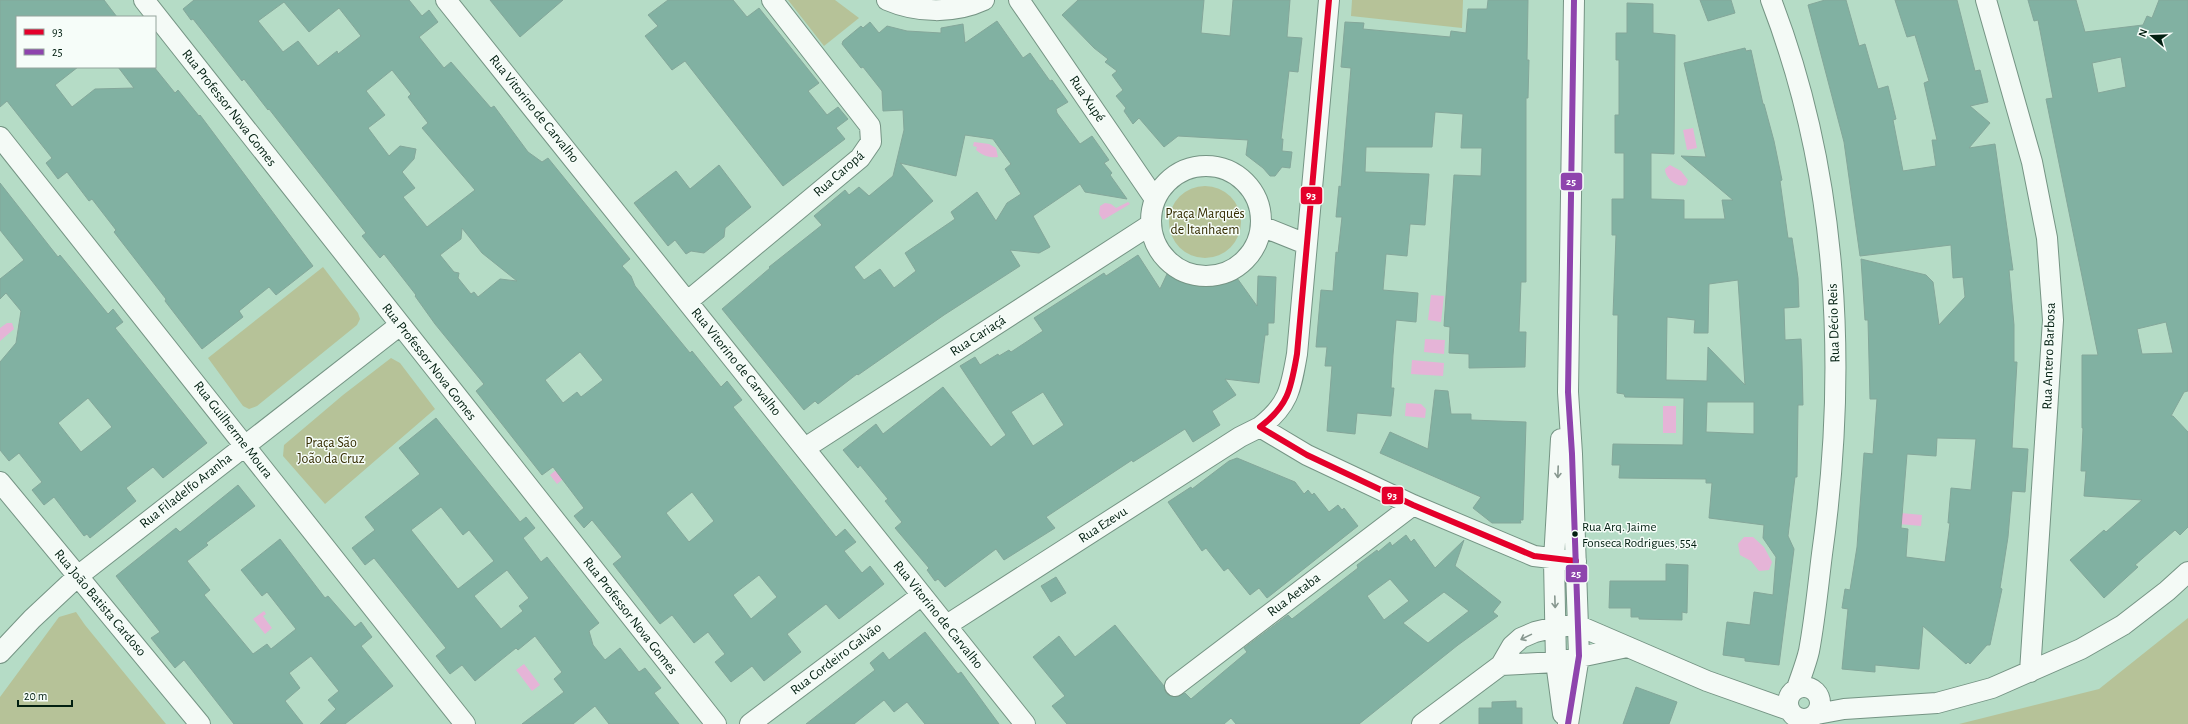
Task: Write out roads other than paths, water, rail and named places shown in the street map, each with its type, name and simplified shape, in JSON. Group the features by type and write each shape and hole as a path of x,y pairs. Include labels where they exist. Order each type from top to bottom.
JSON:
{"street":[{"name":"Rua Professor Nova Gomes","path":"144,0 716,724"},
{"name":"Rua Vitorino de Carvalho","path":"446,0 1025,724"},
{"name":"Rua Caropá","path":"688,301 860,158 872,142 870,126 772,0"},
{"path":"887,0 905,8 925,10 951,9 974,5 984,0"},
{"name":"Rua Xupé","path":"1019,0 1155,199"},
{"name":"Rua Ezevu","path":"947,625 1240,436 1260,427 1276,415 1287,397 1297,354 1329,0"},
{"path":"1568,724 1579,656 1568,392 1574,0"},
{"name":"Rua Décio Reis","path":"1771,0 1785,36 1806,111 1822,189 1834,294 1836,403 1833,460 1808,653 1805,708"},
{"name":"Rua Antero Barbosa","path":"1986,0 2032,162 2047,238 2053,320 2030,672"},
{"name":"Rua Guilherme Moura","path":"0,137 465,724"},
{"path":"1211,166 1222,168 1242,179 1253,192 1260,208 1261,226 1255,246 1243,262 1225,273 1205,277 1185,273 1168,262 1156,245 1150,225 1155,199 1164,184 1177,173 1194,167 1211,166"},
{"name":"Rua Cariaçá","path":"805,448 1150,225"},
{"path":"1261,226 1306,244"},
{"name":"Rua Filadelfo Aranha","path":"0,653 32,619 78,576 400,325"},
{"path":"1564,724 1556,662 1554,560 1559,458 1568,392"},
{"path":"1260,427 1307,455 1413,505 1534,556 1554,560 1576,561"},
{"name":"Rua João Batista Cardoso","path":"0,482 200,724"},
{"name":"Rua Aetaba","path":"1175,686 1413,505"},
{"path":"1422,724 1501,665 1512,646 1521,638 1535,632 1556,627 1577,625 1707,681 1756,698 1805,708 1844,709 1937,703 1992,688 2081,649 2123,625 2167,592 2188,572"},
{"name":"Rua Cordeiro Galvão","path":"750,724 922,595"},
{"path":"1501,665 1556,662 1626,647"}],"place":[{"name":"Rua Arq. Jaime Fonseca Rodrigues, 554","path":"1575,534"}],"park label":[{"name":"Praça Marquês de Itanhaem","path":"1205,222"},
{"name":"Praça São João da Cruz","path":"331,452"}]}
